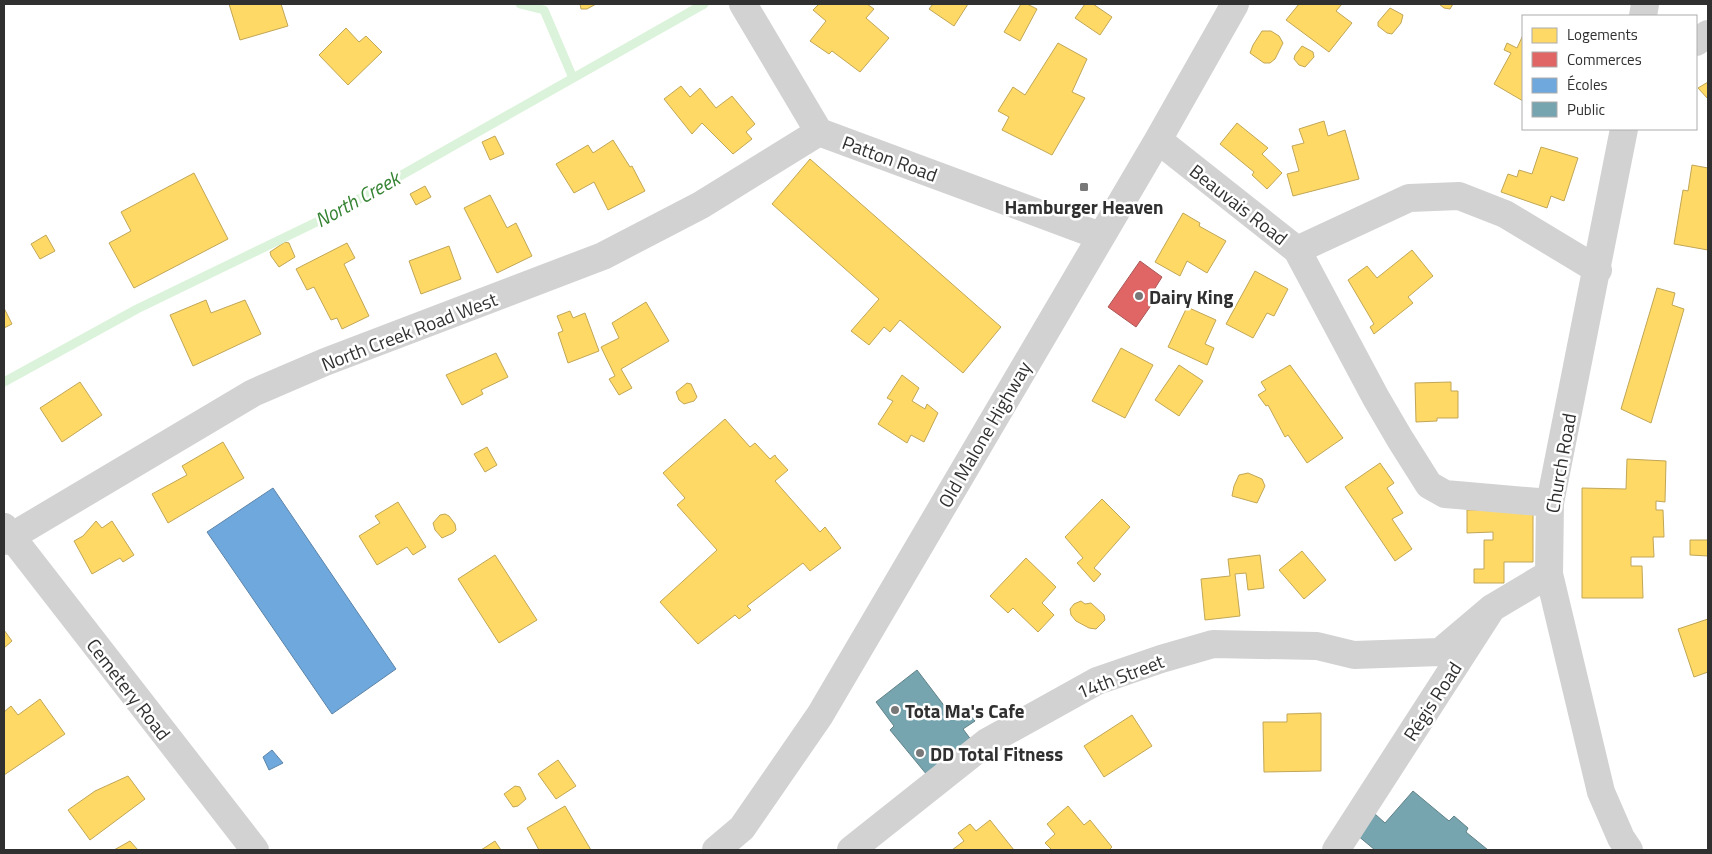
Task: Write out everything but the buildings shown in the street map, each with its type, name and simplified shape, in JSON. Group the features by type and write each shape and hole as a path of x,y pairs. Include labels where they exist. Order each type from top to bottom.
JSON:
{"street":[{"name":"Patton Road","path":"743,4 819,132 1100,236"},
{"name":"Old Malone Highway","path":"716,850 742,828 820,715 1158,140 1235,4"},
{"path":"1697,41 1708,34"},
{"name":"Church Road","path":"1624,130 1598,270 1550,503 1549,574 1601,792 1621,838 1630,850"},
{"name":"North Creek Road West","path":"6,535 252,393 325,362 603,256 701,205 819,132"},
{"name":"Beauvais Road","path":"1158,140 1297,250 1409,198 1459,196 1505,214 1598,270"},
{"path":"1297,250 1376,398 1429,484 1445,494 1550,503"},
{"name":"Cemetery Road","path":"6,535 255,850"},
{"name":"Régis Road","path":"1336,850 1492,608 1549,574"},
{"name":"14th Street","path":"851,850 987,742 1097,681 1161,659 1213,644 1317,646 1354,655 1440,652 1492,608"}],"waterway":[{"path":"520,4 544,10 573,78"},
{"name":"North Creek","path":"4,382 137,309 331,215 704,4"}],"place":[{"name":"Hamburger Heaven","path":"1084,187"},
{"name":"Dairy King","path":"1139,296"},
{"name":"Tota Ma's Cafe","path":"895,710"},
{"name":"DD Total Fitness","path":"920,753"}]}
